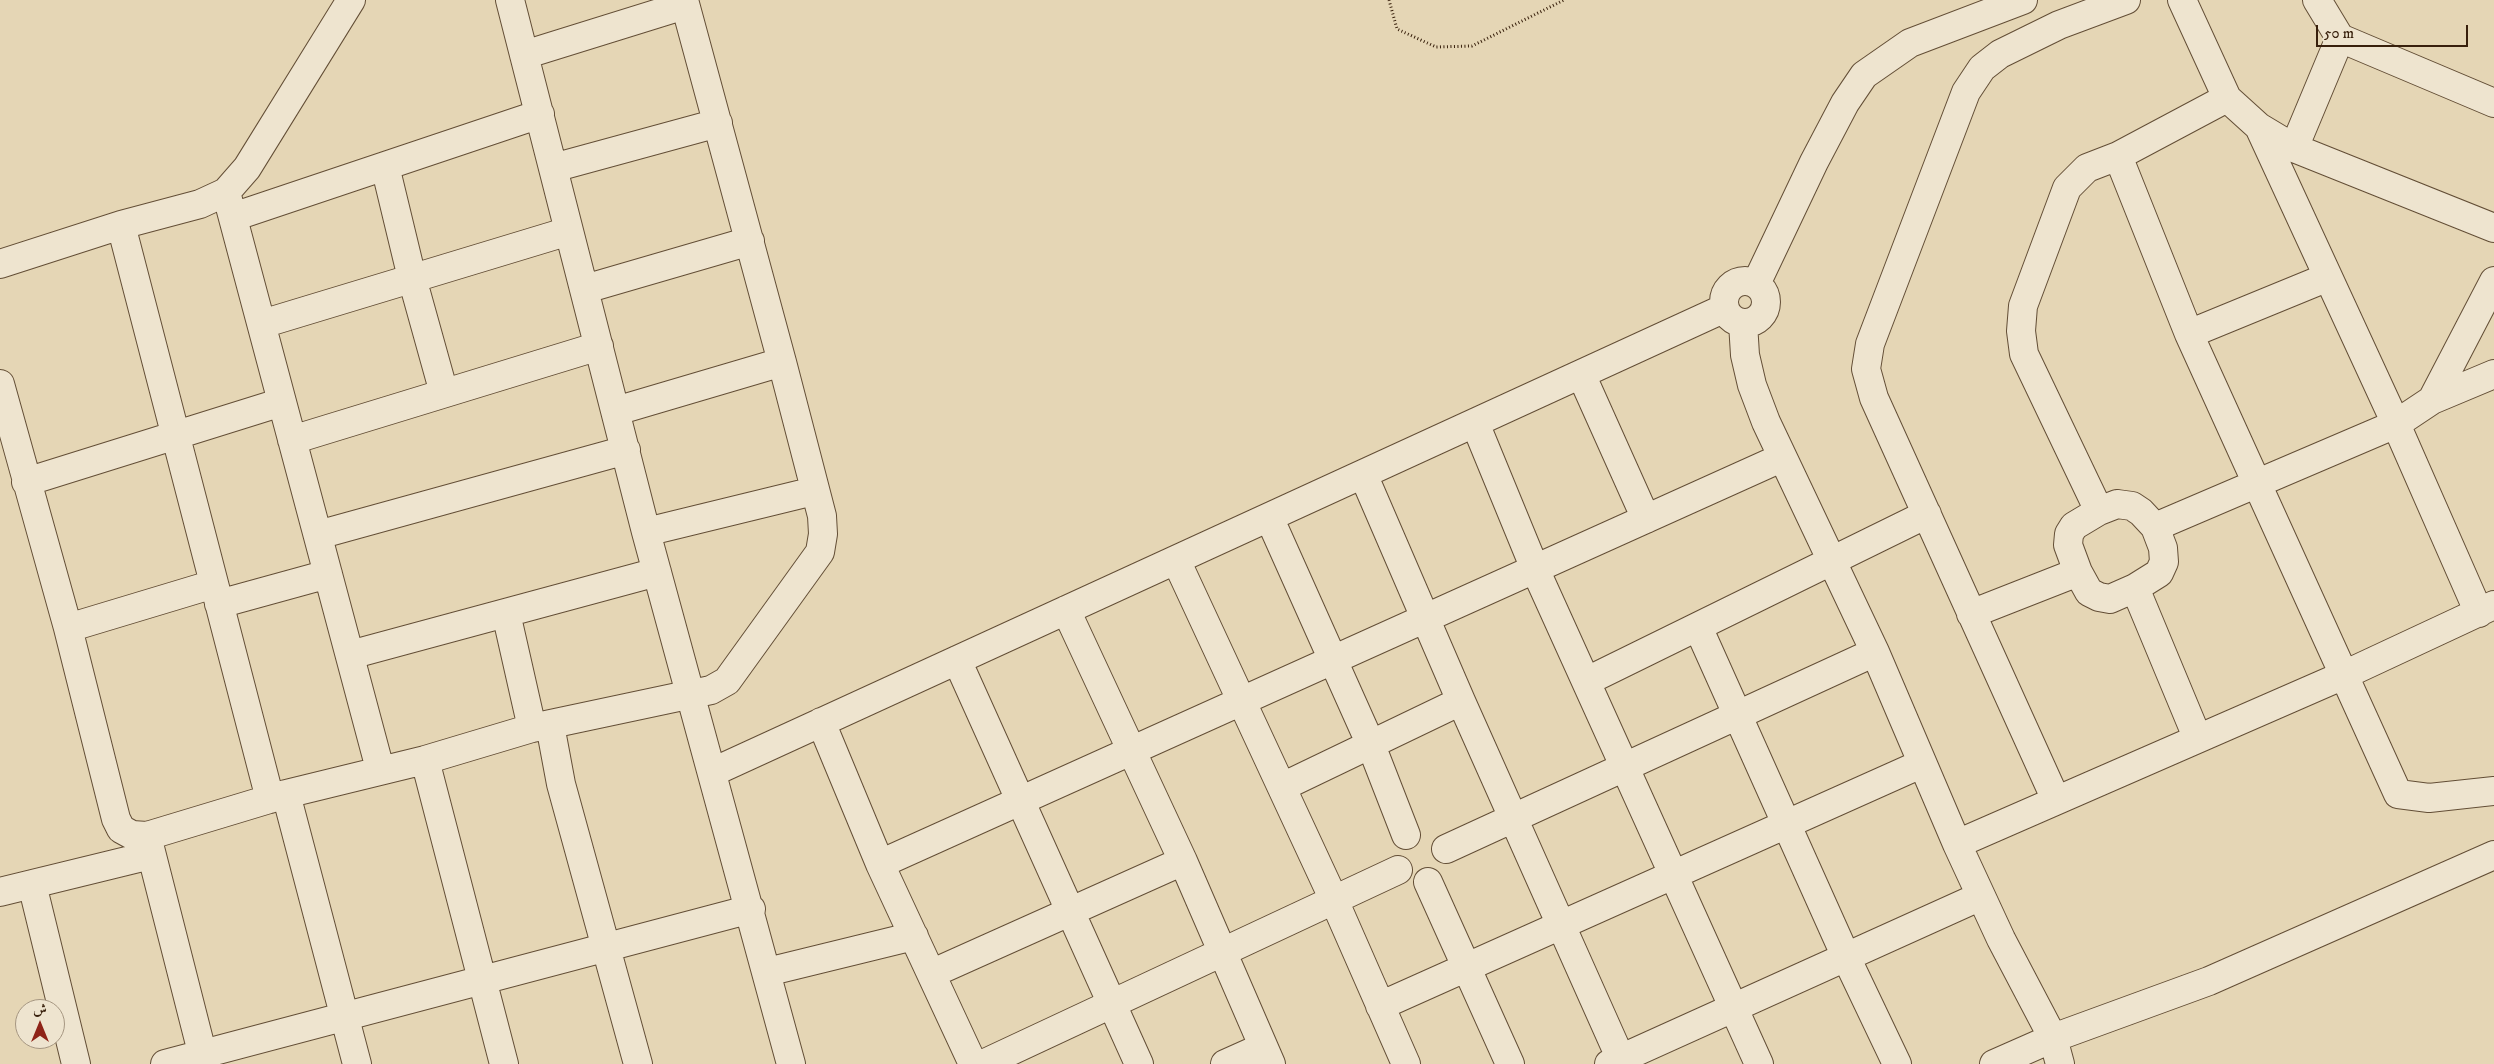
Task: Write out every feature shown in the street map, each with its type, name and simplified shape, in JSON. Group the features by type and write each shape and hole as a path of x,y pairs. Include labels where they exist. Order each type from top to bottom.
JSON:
{"street":[{"path":"351,0 247,168 229,205 380,769"},
{"path":"510,0 646,532 713,772 791,1064"},
{"path":"713,772 1581,374 1734,316 1754,321 1763,314 1766,303 1764,292 1756,284 1814,162 1845,103 1864,76 1910,43 2023,0"},
{"path":"2056,800 1874,398 1866,369 1870,344 1966,92 1982,68 2000,54 2059,25 2126,0"},
{"path":"2182,0 2227,98 2259,127 2294,148 2494,228"},
{"path":"2317,0 2340,38 2494,103"},
{"path":"0,892 32,884 149,845 278,797 380,769 425,760 541,726 711,690 727,680 820,552 823,534 822,516 685,3 524,55"},
{"path":"2294,148 2340,38"},
{"path":"2099,511 2024,354 2021,331 2024,306 2066,188 2087,168 2118,156 2227,98"},
{"path":"0,264 121,225 200,204 229,205 384,166 540,114"},
{"path":"553,168 718,123"},
{"path":"1957,844 2344,675 2486,609 2396,424 2259,127"},
{"path":"2118,156 2189,334 2398,794 2429,798 2494,791"},
{"path":"384,166 412,278 444,393"},
{"path":"121,225 217,594 357,1064"},
{"path":"262,324 569,231"},
{"path":"585,289 750,241"},
{"path":"2189,334 2328,277"},
{"path":"2432,400 2494,281"},
{"path":"1734,316 1752,385 1782,458 1875,652 1921,764 1981,896 2053,1038 2060,1064"},
{"path":"292,440 599,346"},
{"path":"616,411 782,362"},
{"path":"1581,374 1646,519"},
{"path":"2155,527 2396,424 2432,400 2494,374"},
{"path":"0,384 68,628 116,819 121,829 149,845 204,1059"},
{"path":"26,482 282,402"},
{"path":"1475,423 1535,569 1759,1064"},
{"path":"318,535 626,450"},
{"path":"880,864 1782,458"},
{"path":"1363,474 1560,924 1617,1062 1981,896"},
{"path":"646,532 814,491"},
{"path":"2117,504 2132,506 2141,512 2155,527 2163,548 2164,562 2159,573 2135,588 2110,599 2099,598 2089,592 2078,572 2068,545 2069,534 2074,526 2099,511 2117,504"},
{"path":"1587,681 1927,514"},
{"path":"1269,517 1371,744 1406,835"},
{"path":"1176,560 1334,900 1406,1064"},
{"path":"350,655 657,572"},
{"path":"1971,614 2078,572"},
{"path":"68,628 217,594 328,574"},
{"path":"2135,588 2197,738"},
{"path":"1066,610 1183,861 1267,1055 1225,1064"},
{"path":"506,613 561,784 638,1064"},
{"path":"1698,627 1846,957 1897,1064"},
{"path":"1446,849 1875,652"},
{"path":"957,660 1072,911 1138,1064"},
{"path":"1282,787 1461,701"},
{"path":"821,722 880,864 933,973 973,1064"},
{"path":"425,760 504,1064"},
{"path":"1380,1006 1921,764"},
{"path":"1422,830 1437,835 1446,849 1447,862 1440,875 1428,882 1417,883 1406,878 1398,870 1395,858 1398,845 1406,835 1422,830"},
{"path":"1994,1064 2053,1038 2209,981 2494,855"},
{"path":"933,973 1183,861"},
{"path":"983,1064 1398,870"},
{"path":"1428,882 1510,1064"},
{"path":"32,884 76,1064"},
{"path":"165,1064 204,1059 344,1017 750,909"},
{"path":"767,972 914,936"}],"path":[{"path":"1389,0 1397,29 1436,47 1472,46 1564,0"}]}
